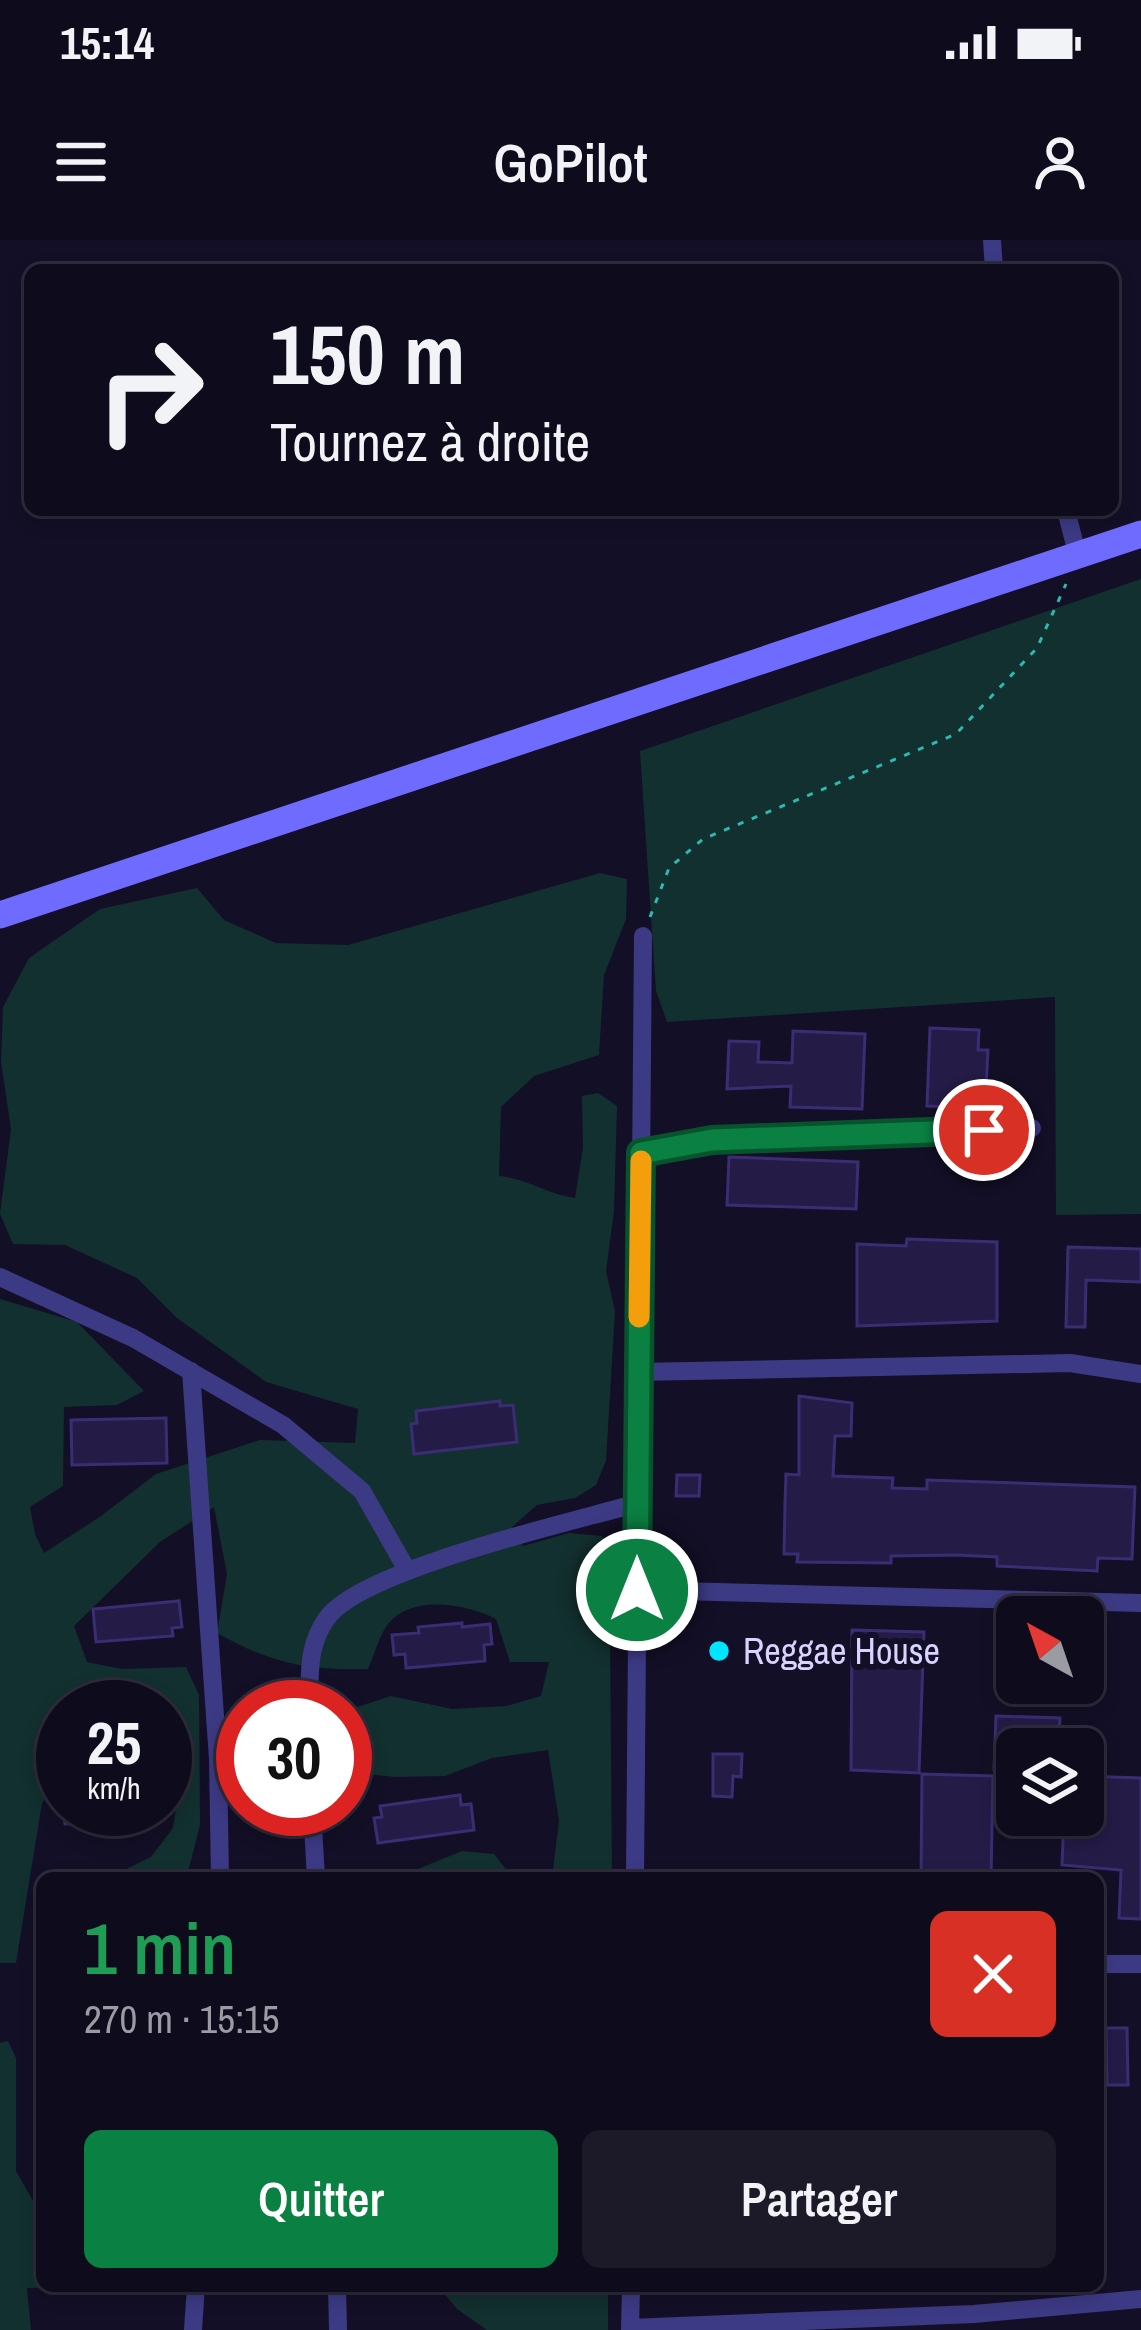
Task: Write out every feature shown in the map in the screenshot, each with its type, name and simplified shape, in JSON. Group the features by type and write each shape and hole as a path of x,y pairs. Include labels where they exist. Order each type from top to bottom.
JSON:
{"street":[{"path":"1068,516 1078,557"},
{"path":"0,915 1141,535"},
{"path":"634,1872 643,936"},
{"path":"641,1153 712,1140 1032,1128"},
{"path":"0,1277 112,1328 283,1424 362,1491 407,1570"},
{"path":"639,1372 1070,1364 1141,1374"},
{"path":"191,1371 218,1760 220,1872"},
{"path":"310,1680 311,1645 329,1614 347,1598 407,1570 638,1503"},
{"path":"637,1590 1141,1603"},
{"path":"313,1836 316,1872"},
{"path":"1104,1964 1141,1964"},
{"path":"193,2330 196,2292"},
{"path":"337,2292 338,2330"},
{"path":"631,2292 630,2329 974,2314 1141,2299"}],"path":[{"path":"643,936 669,868 703,839 956,734 1037,648 1078,557"}],"green space":[{"path":"1141,579 1141,1214 1056,1215 1055,997 667,1022 656,991 640,751"},
{"path":"600,873 627,879 626,919 604,975 599,1055 534,1076 501,1107 499,1176 575,1198 583,1147 582,1096 598,1093 617,1106 614,1211 606,1271 615,1311 606,1461 596,1485 575,1498 537,1505 511,1528 523,1546 569,1533 602,1536 617,1551 610,1632 612,1872 553,1872 559,1821 548,1750 492,1758 445,1776 372,1775 372,1702 391,1696 452,1709 506,1706 541,1696 549,1662 510,1662 496,1619 440,1605 411,1608 398,1615 385,1629 368,1669 290,1663 236,1643 217,1633 227,1574 214,1507 160,1542 74,1626 87,1662 122,1669 186,1667 199,1695 200,1825 189,1868 185,1872 120,1872 151,1857 167,1836 192,1836 192,1680 36,1680 37,1836 16,1963 0,1963 0,1299 77,1322 144,1391 117,1405 64,1407 63,1486 30,1507 44,1553 156,1474 260,1440 355,1443 358,1409 266,1382 177,1318 137,1278 65,1245 13,1244 0,1214 11,1129 1,1062 3,1007 29,958 100,909 197,888 224,920 276,943 348,945"},
{"path":"462,1851 494,1854 508,1872 410,1872"},
{"path":"8,2041 16,2058 16,2171 36,2206 36,2288 27,2288 31,2330 0,2330 0,2043"},
{"path":"443,2292 608,2292 608,2330 487,2330 457,2309"}],"building":[{"path":"930,1028 979,1030 978,1050 988,1050 985,1108 927,1106"},
{"path":"793,1031 865,1034 862,1109 790,1107 791,1086 727,1089 729,1041 759,1042 758,1062 792,1063"},
{"path":"729,1157 858,1162 856,1209 727,1205"},
{"path":"907,1239 997,1242 997,1321 857,1326 857,1244 906,1246"},
{"path":"1068,1247 1141,1249 1141,1282 1086,1280 1085,1327 1066,1327"},
{"path":"799,1396 852,1403 851,1436 835,1436 833,1476 893,1478 892,1488 927,1489 927,1480 1135,1487 1132,1559 1098,1558 1097,1571 997,1566 997,1557 956,1555 891,1556 891,1563 797,1562 798,1554 784,1554 786,1474 799,1475"},
{"path":"500,1401 500,1406 513,1405 517,1442 414,1454 411,1424 417,1423 416,1411"},
{"path":"166,1418 167,1463 72,1465 71,1420"},
{"path":"677,1475 700,1475 699,1496 676,1496"},
{"path":"179,1601 182,1627 172,1628 173,1636 96,1642 93,1609"},
{"path":"462,1623 462,1627 490,1624 492,1644 484,1645 485,1661 406,1668 405,1654 394,1655 392,1635"},
{"path":"852,1630 924,1632 919,1773 851,1770"},
{"path":"996,1716 1060,1718 1059,1728 996,1728 994,1769"},
{"path":"713,1754 742,1754 741,1777 733,1776 732,1797 713,1796"},
{"path":"922,1774 993,1776 991,1872 921,1872"},
{"path":"1104,1777 1141,1778 1141,1919 1119,1918 1121,1870 1062,1865 1063,1836 1104,1836"},
{"path":"460,1795 461,1805 471,1804 474,1830 378,1843 374,1818 382,1817 380,1806"},
{"path":"1106,2028 1127,2028 1128,2085 1107,2085"}],"slow traffic":[{"path":"639,1317 641,1161"}],"place":[{"name":"Reggae House","path":"719,1651"}],"route":[{"path":"637,1590 641,1153 712,1140 984,1130"}]}
